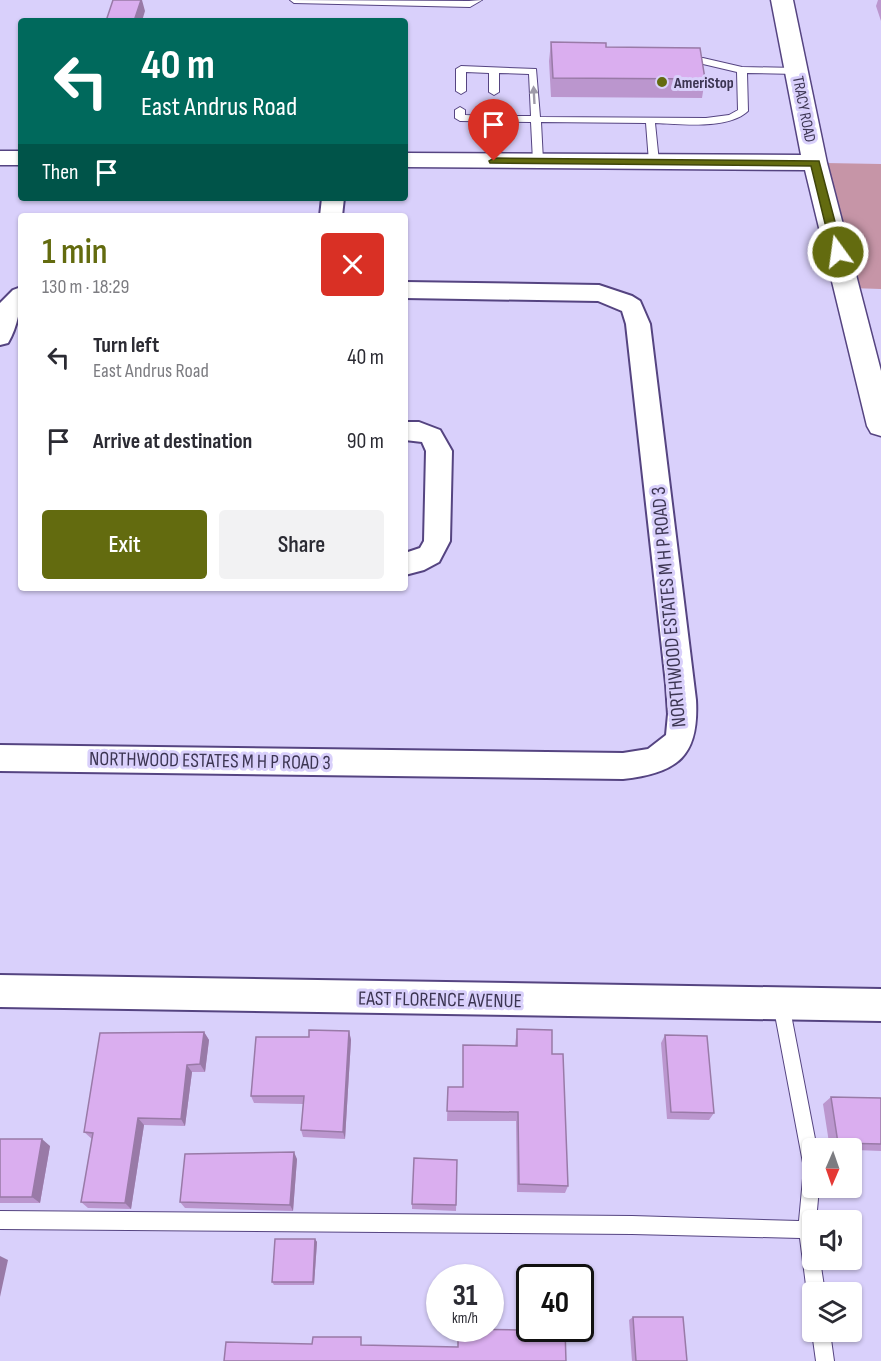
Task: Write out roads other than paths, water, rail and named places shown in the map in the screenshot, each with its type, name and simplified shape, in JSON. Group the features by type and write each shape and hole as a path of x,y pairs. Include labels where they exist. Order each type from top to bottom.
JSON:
{"street":[{"name":"TRACY ROAD","path":"782,0 815,163 880,418"},
{"path":"0,158 18,158"},
{"path":"408,160 815,163"},
{"name":"NORTHWOOD ESTATES M H P ROAD 3","path":"0,758 623,766 644,764 664,757 674,749 682,727 677,666 638,324 632,307 615,296 599,293 408,290"},
{"path":"0,337 9,307 18,299"},
{"path":"408,431 431,436 439,451 437,541 430,555 408,563"},
{"name":"EAST FLORENCE AVENUE","path":"0,991 881,1005"}],"lane":[{"path":"294,0 470,4 478,0"},
{"path":"680,61 703,61 742,70 797,71"},
{"path":"461,91 461,69 533,71 538,161"},
{"path":"494,70 494,92"},
{"path":"460,110 460,118 495,115 536,119 706,121 732,117 742,111 742,70"},
{"path":"650,120 654,162"},
{"path":"781,1004 813,1168 809,1210"},
{"path":"0,1220 632,1225 802,1230"},
{"path":"822,1342 825,1361"}],"place":[{"name":"AmeriStop","path":"662,82"}]}
